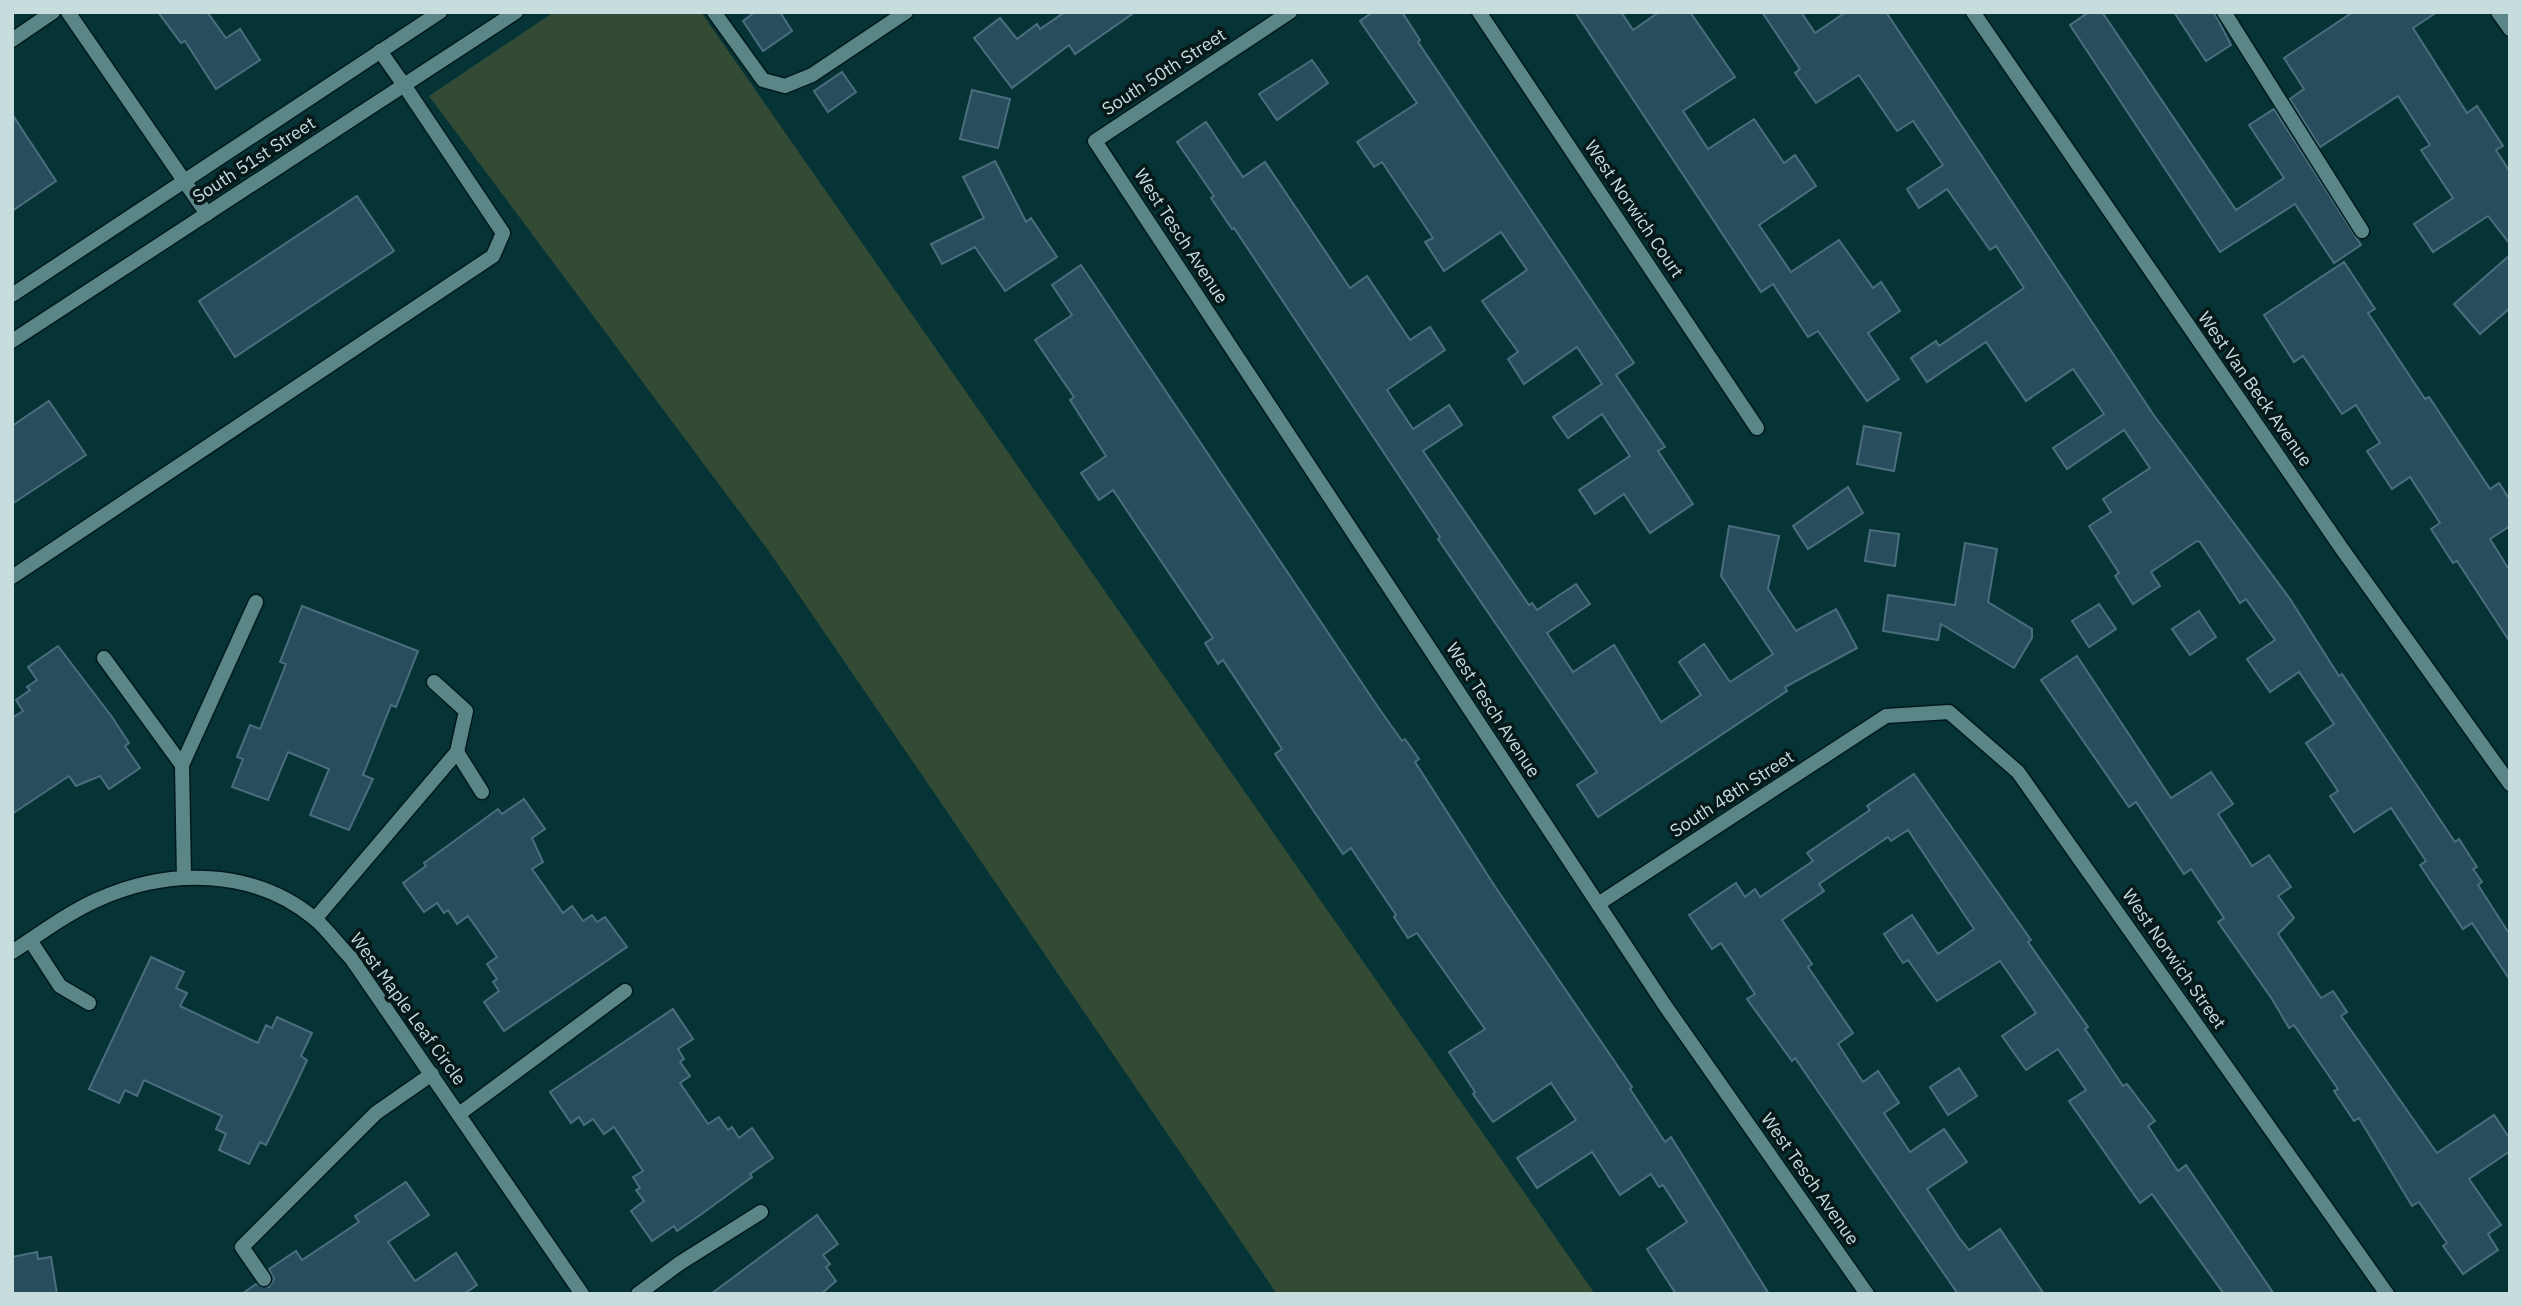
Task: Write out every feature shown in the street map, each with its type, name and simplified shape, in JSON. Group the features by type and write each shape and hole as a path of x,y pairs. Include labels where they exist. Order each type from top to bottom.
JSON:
{"street":[{"path":"12,40 53,12"},
{"path":"68,12 207,214"},
{"name":"South 51st Street","path":"12,295 440,12"},
{"name":"South 51st Street","path":"12,341 516,12"},
{"path":"715,12 763,80 785,86 812,75 906,12"},
{"name":"South 50th Street","path":"1095,141 1290,12"},
{"name":"West Norwich Court","path":"1479,12 1757,428"},
{"name":"West Van Beck Avenue","path":"1973,12 2334,538 2510,785"},
{"path":"2224,12 2362,231"},
{"path":"2498,12 2510,30"},
{"path":"12,577 493,256 503,233 380,51"},
{"name":"West Tesch Avenue","path":"1095,141 1664,1004 1867,1294"},
{"path":"184,878 182,765 256,602"},
{"path":"104,658 182,765"},
{"path":"315,919 457,752 466,711 434,682"},
{"name":"West Norwich Street","path":"1886,716 1949,712 2018,772 2387,1294"},
{"name":"South 48th Street","path":"1598,904 1886,716"},
{"path":"457,752 482,792"},
{"name":"West Maple Leaf Circle","path":"12,952 96,900 137,884 184,878 233,879 275,893 315,919 351,958 432,1074 576,1291"},
{"path":"30,940 60,986 89,1003"},
{"path":"459,1114 625,991"},
{"path":"264,1279 242,1247 376,1113 432,1074"},
{"path":"638,1294 680,1263 761,1212"}],"green space":[{"path":"554,12 701,12 1595,1294 1277,1294 768,550 429,96"}],"building":[{"path":"158,12 207,12 226,38 240,29 260,60 216,89 185,41 181,43"},
{"path":"755,12 780,12 792,31 763,51 743,21"},
{"path":"1065,12 1135,12 1075,54 1069,45 1012,88 974,38 1000,18 1017,39 1037,24 1040,29"},
{"path":"1373,12 1402,12 1420,40 1418,42 1634,363 1616,375 1665,447 1658,451 1693,504 1650,533 1624,494 1595,514 1579,490 1630,456 1602,414 1568,438 1553,417 1602,384 1577,347 1524,384 1508,359 1518,352 1482,301 1527,270 1501,232 1444,271 1425,242 1433,238 1382,162 1374,167 1357,142 1417,103 1360,21"},
{"path":"1575,12 1621,12 1633,30 1659,12 1690,12 1735,77 1683,111 1708,149 1754,119 1784,163 1795,155 1816,186 1759,225 1791,272 1839,240 1873,288 1881,282 1900,311 1868,333 1899,379 1867,401 1818,331 1808,337 1773,284 1761,292"},
{"path":"1762,12 1801,12 1815,33 1846,12 1886,12 2153,414 2290,599 2339,676 2342,674 2455,842 2459,839 2477,867 2473,869 2482,882 2478,885 2510,935 2510,980 2472,923 2463,929 2420,865 2426,861 2391,808 2354,832 2330,796 2338,791 2306,743 2334,724 2299,672 2270,692 2247,659 2275,640 2246,599 2240,603 2200,542 2197,541 2151,572 2160,586 2133,604 2115,576 2119,573 2089,526 2111,512 2103,499 2150,468 2124,430 2067,469 2053,448 2104,414 2073,369 2026,401 1986,342 1927,382 1911,358 1936,341 1939,346 2024,288 1996,246 1990,250 1947,189 1919,208 1907,189 1943,165 1913,121 1897,131 1859,75 1816,103 1795,73 1800,69"},
{"path":"2089,12 2102,12 2236,210 2284,178 2249,125 2274,109 2361,245 2334,263 2295,204 2220,252 2070,25"},
{"path":"2174,12 2214,12 2231,45 2206,61"},
{"path":"2353,12 2437,12 2413,28 2467,113 2477,106 2503,146 2496,150 2510,172 2510,244 2488,216 2433,252 2414,224 2453,198 2421,150 2430,145 2398,96 2320,147 2290,99 2304,89 2284,58"},
{"path":"1312,60 1328,83 1277,120 1259,94"},
{"path":"842,72 856,92 828,112 814,91"},
{"path":"972,90 1010,99 998,148 960,139"},
{"path":"12,114 56,181 12,211"},
{"path":"1206,122 1243,177 1265,162 1350,288 1367,276 1410,340 1430,327 1445,350 1387,390 1413,429 1449,405 1462,425 1423,451 1529,605 1532,603 1537,610 1576,584 1590,604 1547,633 1573,672 1614,645 1661,722 1701,695 1679,662 1704,644 1730,682 1773,654 1721,576 1729,526 1779,536 1768,589 1796,631 1836,609 1857,648 1785,687 1787,691 1598,817 1577,785 1597,772 1438,539 1440,537 1234,228 1232,229 1211,198 1214,196 1177,142"},
{"path":"995,161 1026,222 1031,218 1057,257 1005,291 975,247 942,264 931,244 984,218 963,177"},
{"path":"357,196 394,251 235,357 199,301"},
{"path":"2510,255 2510,308 2480,334 2454,304"},
{"path":"2344,262 2375,309 2368,313 2425,399 2429,397 2490,489 2499,483 2510,500 2510,526 2490,539 2510,571 2510,642 2457,561 2453,563 2431,529 2440,523 2410,477 2392,489 2367,451 2380,443 2356,405 2342,414 2303,356 2294,362 2264,315"},
{"path":"1081,265 1378,707 1402,741 1405,739 1419,759 1415,762 1496,888 1632,1087 1630,1089 1665,1142 1671,1137 1769,1294 1676,1294 1647,1249 1687,1222 1663,1185 1659,1187 1651,1174 1620,1195 1592,1152 1537,1188 1517,1158 1576,1120 1551,1083 1493,1122 1473,1094 1475,1092 1449,1052 1485,1029 1417,933 1408,938 1394,917 1396,915 1351,848 1343,854 1275,754 1282,749 1223,660 1218,664 1205,643 1213,638 1113,490 1099,500 1081,473 1106,456 1070,400 1074,397 1035,340 1072,315 1052,285"},
{"path":"49,401 86,455 12,504 12,426"},
{"path":"1864,426 1901,433 1894,471 1857,464"},
{"path":"1848,487 1863,513 1808,549 1793,526"},
{"path":"1870,530 1899,534 1895,566 1865,561"},
{"path":"1965,543 1997,549 1988,602 2032,629 2032,638 2014,668 1941,624 1938,640 1883,631 1888,595 1955,605"},
{"path":"2099,604 2116,629 2089,647 2072,621"},
{"path":"302,606 418,651 396,707 391,705 363,775 373,779 349,830 310,815 329,769 288,752 268,800 232,787 243,759 237,757 250,725 260,729 286,664 280,662"},
{"path":"2199,611 2216,637 2190,655 2172,629"},
{"path":"58,646 112,717 129,743 125,746 140,768 109,789 100,776 76,786 69,776 12,814 12,718 23,711 16,700 30,690 27,687 37,680 28,667"},
{"path":"2077,656 2171,798 2211,772 2233,804 2218,814 2252,866 2269,855 2291,887 2278,896 2294,918 2278,934 2321,998 2333,991 2347,1012 2341,1016 2437,1153 2494,1115 2510,1139 2510,1151 2469,1179 2501,1225 2488,1234 2498,1250 2463,1274 2443,1246 2447,1243 2419,1202 2412,1206 2359,1118 2354,1121 2334,1091 2338,1089 2294,1025 2289,1028 2218,922 2224,918 2191,869 2184,874 2136,802 2129,807 2041,680"},
{"path":"1914,774 2031,940 2028,942 2088,1027 2085,1029 2123,1086 2127,1084 2155,1121 2148,1126 2178,1171 2186,1165 2274,1294 2224,1294 2152,1194 2140,1203 2069,1101 2086,1090 2058,1049 2026,1070 2002,1036 2036,1013 2000,961 1937,1001 1908,960 1903,963 1884,934 1912,915 1938,954 1974,929 1908,830 1891,841 1888,837 1819,884 1824,891 1782,920 1812,964 1808,967 1853,1033 1838,1044 1863,1082 1878,1071 1899,1103 1884,1113 1910,1152 1944,1129 1967,1162 1927,1189 1960,1239 1969,1250 2000,1229 2044,1294 1958,1294 1795,1058 1792,1061 1747,999 1755,994 1721,943 1712,949 1689,915 1736,883 1745,897 1755,889 1760,897 1813,861 1807,853 1870,810 1867,806"},
{"path":"524,799 545,829 532,838 543,862 532,869 563,913 572,906 583,921 592,915 597,922 605,917 627,947 504,1031 484,1002 499,991 493,982 497,979 487,964 497,957 468,916 457,924 448,910 444,913 437,903 424,912 403,883 426,866 424,863 498,809 502,814"},
{"path":"151,957 184,972 176,988 187,993 180,1006 258,1043 266,1025 272,1028 277,1017 312,1033 301,1056 307,1060 294,1088 266,1145 260,1142 249,1164 219,1150 226,1134 216,1129 222,1116 144,1080 137,1096 125,1090 119,1103 89,1089"},
{"path":"673,1009 693,1039 678,1049 684,1059 680,1062 690,1076 680,1083 708,1124 719,1117 728,1130 732,1127 739,1138 752,1128 773,1158 750,1174 752,1177 677,1231 674,1226 652,1241 631,1211 644,1201 636,1190 640,1188 633,1177 643,1171 614,1127 604,1134 593,1119 584,1125 579,1117 571,1123 550,1092"},
{"path":"1959,1068 1977,1096 1948,1115 1930,1087"},
{"path":"406,1182 429,1215 388,1242 415,1281 456,1253 477,1285 464,1294 242,1294 256,1284 269,1287 274,1279 269,1269 296,1251 302,1260 359,1222 355,1216"},
{"path":"817,1215 838,1244 823,1255 830,1264 826,1267 836,1281 821,1294 711,1294"},
{"path":"37,1252 38,1259 51,1257 57,1294 12,1294 12,1257"}]}
